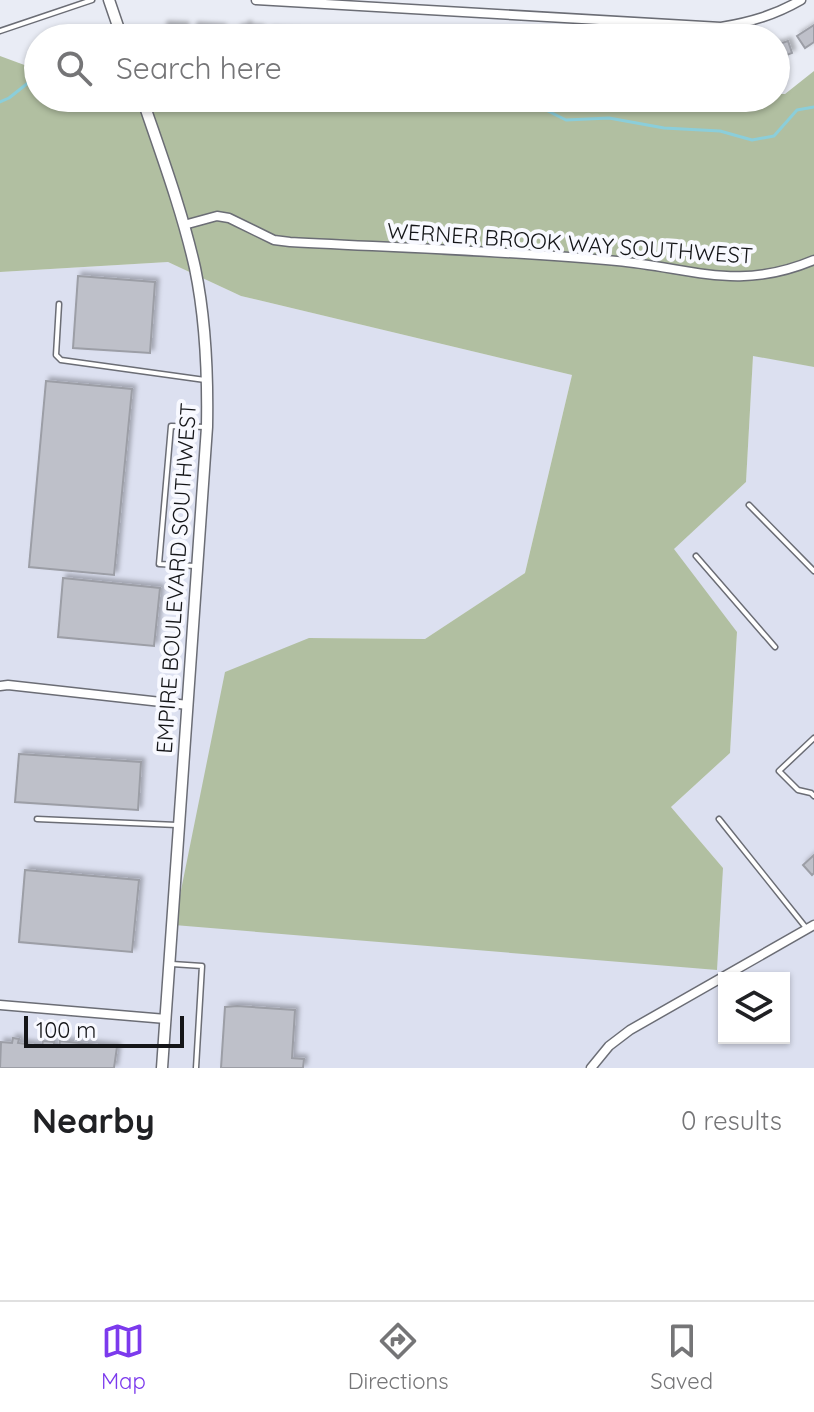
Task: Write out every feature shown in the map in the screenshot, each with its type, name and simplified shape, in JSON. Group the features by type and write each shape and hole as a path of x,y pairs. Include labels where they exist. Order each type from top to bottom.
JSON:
{"street":[{"path":"109,0 117,24"},
{"path":"256,0 669,24"},
{"path":"740,24 781,12 801,0"},
{"name":"EMPIRE BOULEVARD SOUTHWEST","path":"147,112 184,225 195,270 204,325 208,381 162,1068"},
{"name":"WERNER BROOK WAY SOUTHWEST","path":"184,225 217,216 229,218 266,237 290,242 620,261 693,274 731,277 767,274 814,260"},
{"path":"0,686 188,705"},
{"path":"591,1068 609,1046 630,1030 810,927"},
{"path":"0,1005 166,1019"}],"lane":[{"path":"0,31 92,0"},
{"path":"59,304 56,355 61,360 208,381"},
{"path":"198,566 159,564 171,426 207,427"},
{"path":"749,505 814,571"},
{"path":"696,556 775,647"},
{"path":"814,738 779,771 798,790 814,796"},
{"path":"37,819 180,825"},
{"path":"719,819 810,927"},
{"path":"170,964 202,966 196,1068"}],"shaded area":[{"path":"168,262 241,296 572,375 525,573 425,639 309,638 723,868 671,807 730,753 737,633 673,549 746,482 753,355 814,367 814,1068 0,1068 0,272"}],"green space":[{"path":"0,56 24,65 24,112 790,112 790,90 814,71 814,367 753,356 746,482 674,549 737,632 730,753 671,807 723,868 717,970 174,925 225,672 309,638 425,639 525,573 572,375 241,296 168,262 0,272"}],"building":[{"path":"814,25 814,42 805,48 797,36"},
{"path":"78,276 155,282 150,353 73,348"},
{"path":"46,381 132,389 114,575 29,567"},
{"path":"63,578 160,588 154,646 58,637"},
{"path":"19,754 141,762 138,810 15,802"},
{"path":"814,855 814,873 812,875 803,865"},
{"path":"25,870 139,880 132,952 19,942"},
{"path":"225,1007 295,1010 292,1058 304,1059 303,1068 221,1068"},
{"path":"13,1038 19,1039 18,1043 42,1046 43,1041 54,1042 54,1047 59,1047 60,1041 117,1047 114,1068 0,1068 1,1042 12,1043"}],"waterway":[{"path":"0,102 24,86"},
{"path":"550,112 566,120 609,118 664,128 720,131 752,140 774,136 797,110 814,107"}]}
